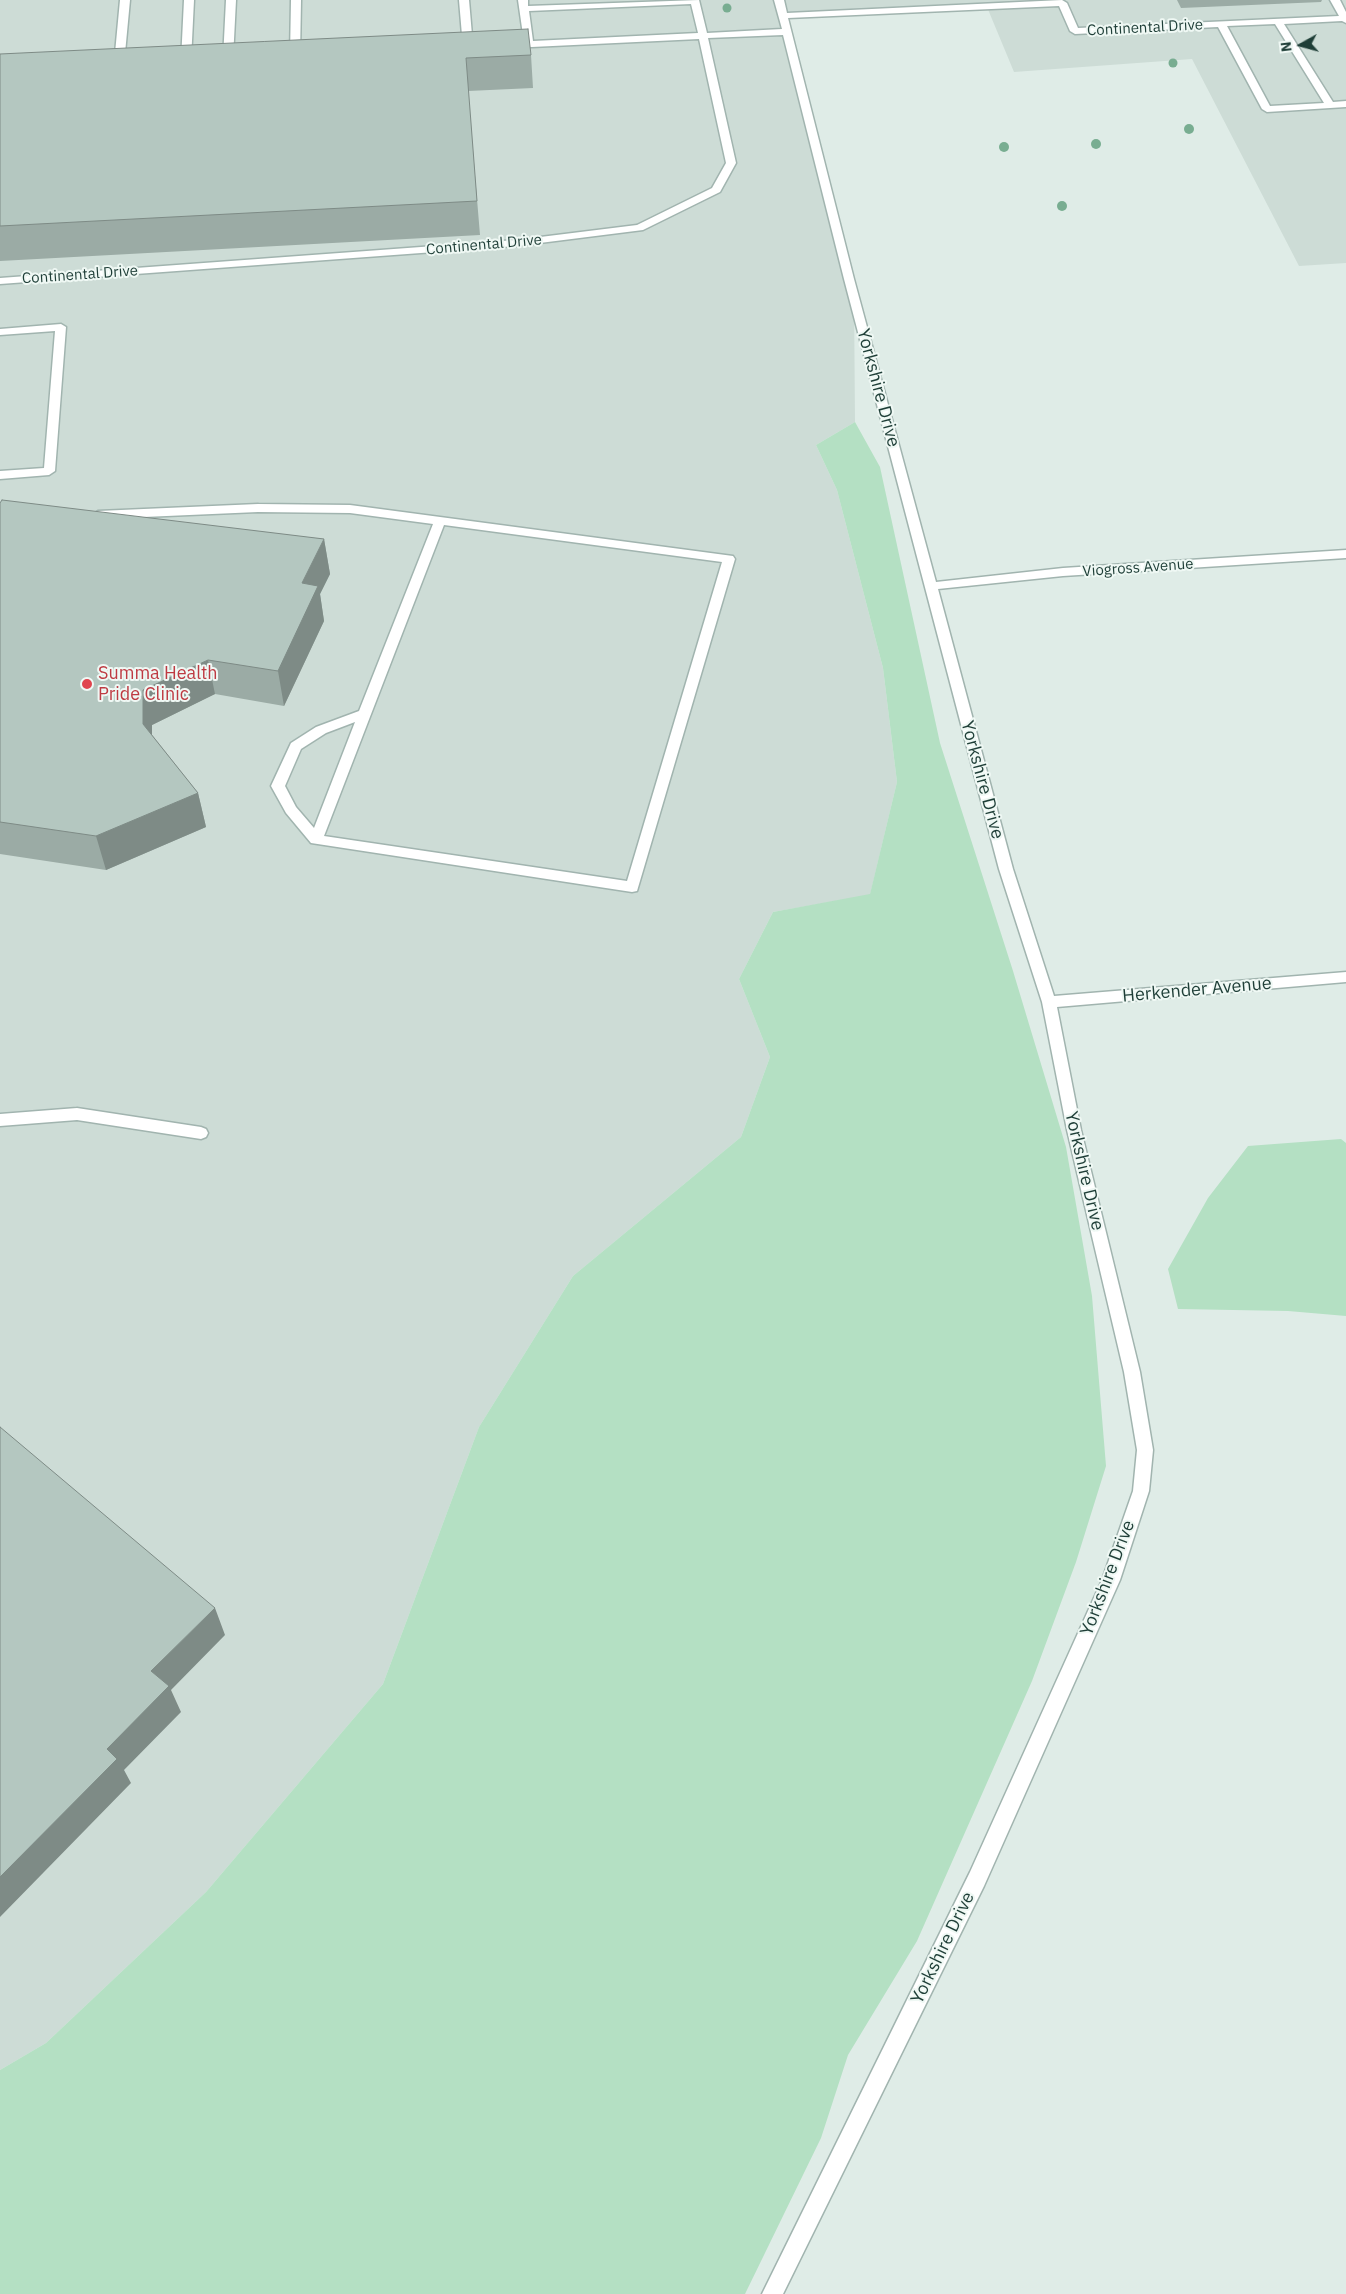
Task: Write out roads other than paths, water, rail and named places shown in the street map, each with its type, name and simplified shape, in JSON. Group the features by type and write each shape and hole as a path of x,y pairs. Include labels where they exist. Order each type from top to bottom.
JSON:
{"street":[{"path":"119,64 125,0"},
{"path":"185,61 189,0"},
{"path":"228,59 231,0"},
{"path":"295,56 296,0"},
{"path":"464,0 468,48"},
{"name":"Yorkshire Drive","path":"772,2294 977,1879 1111,1580 1141,1491 1145,1450 1132,1372 1074,1130 1049,1002 1006,869 779,0"},
{"path":"860,0 865,13"},
{"path":"1335,0 1345,19"},
{"name":"Continental Drive","path":"0,281 516,243 639,228 716,190 731,163 695,1 524,5"},
{"name":"Continental Drive","path":"783,16 865,13 940,4 1062,3 1075,31 1345,19"},
{"path":"524,5 529,44"},
{"path":"1278,21 1330,105"},
{"path":"1221,24 1267,109 1346,104"},
{"path":"503,46 787,32"},
{"path":"0,332 60,326 49,471 0,475"},
{"path":"90,516 258,508 350,509 729,559 632,887 316,840 290,810 278,786 296,746 321,730 365,714"},
{"path":"316,840 439,522"},
{"name":"Viogross Avenue","path":"931,586 1063,572 1346,554"},
{"name":"Herkender Avenue","path":"1049,1002 1346,978"},
{"path":"0,1120 77,1114 201,1133"}],"place":[{"name":"Summa Health Pride Clinic","path":"87,684"}]}
